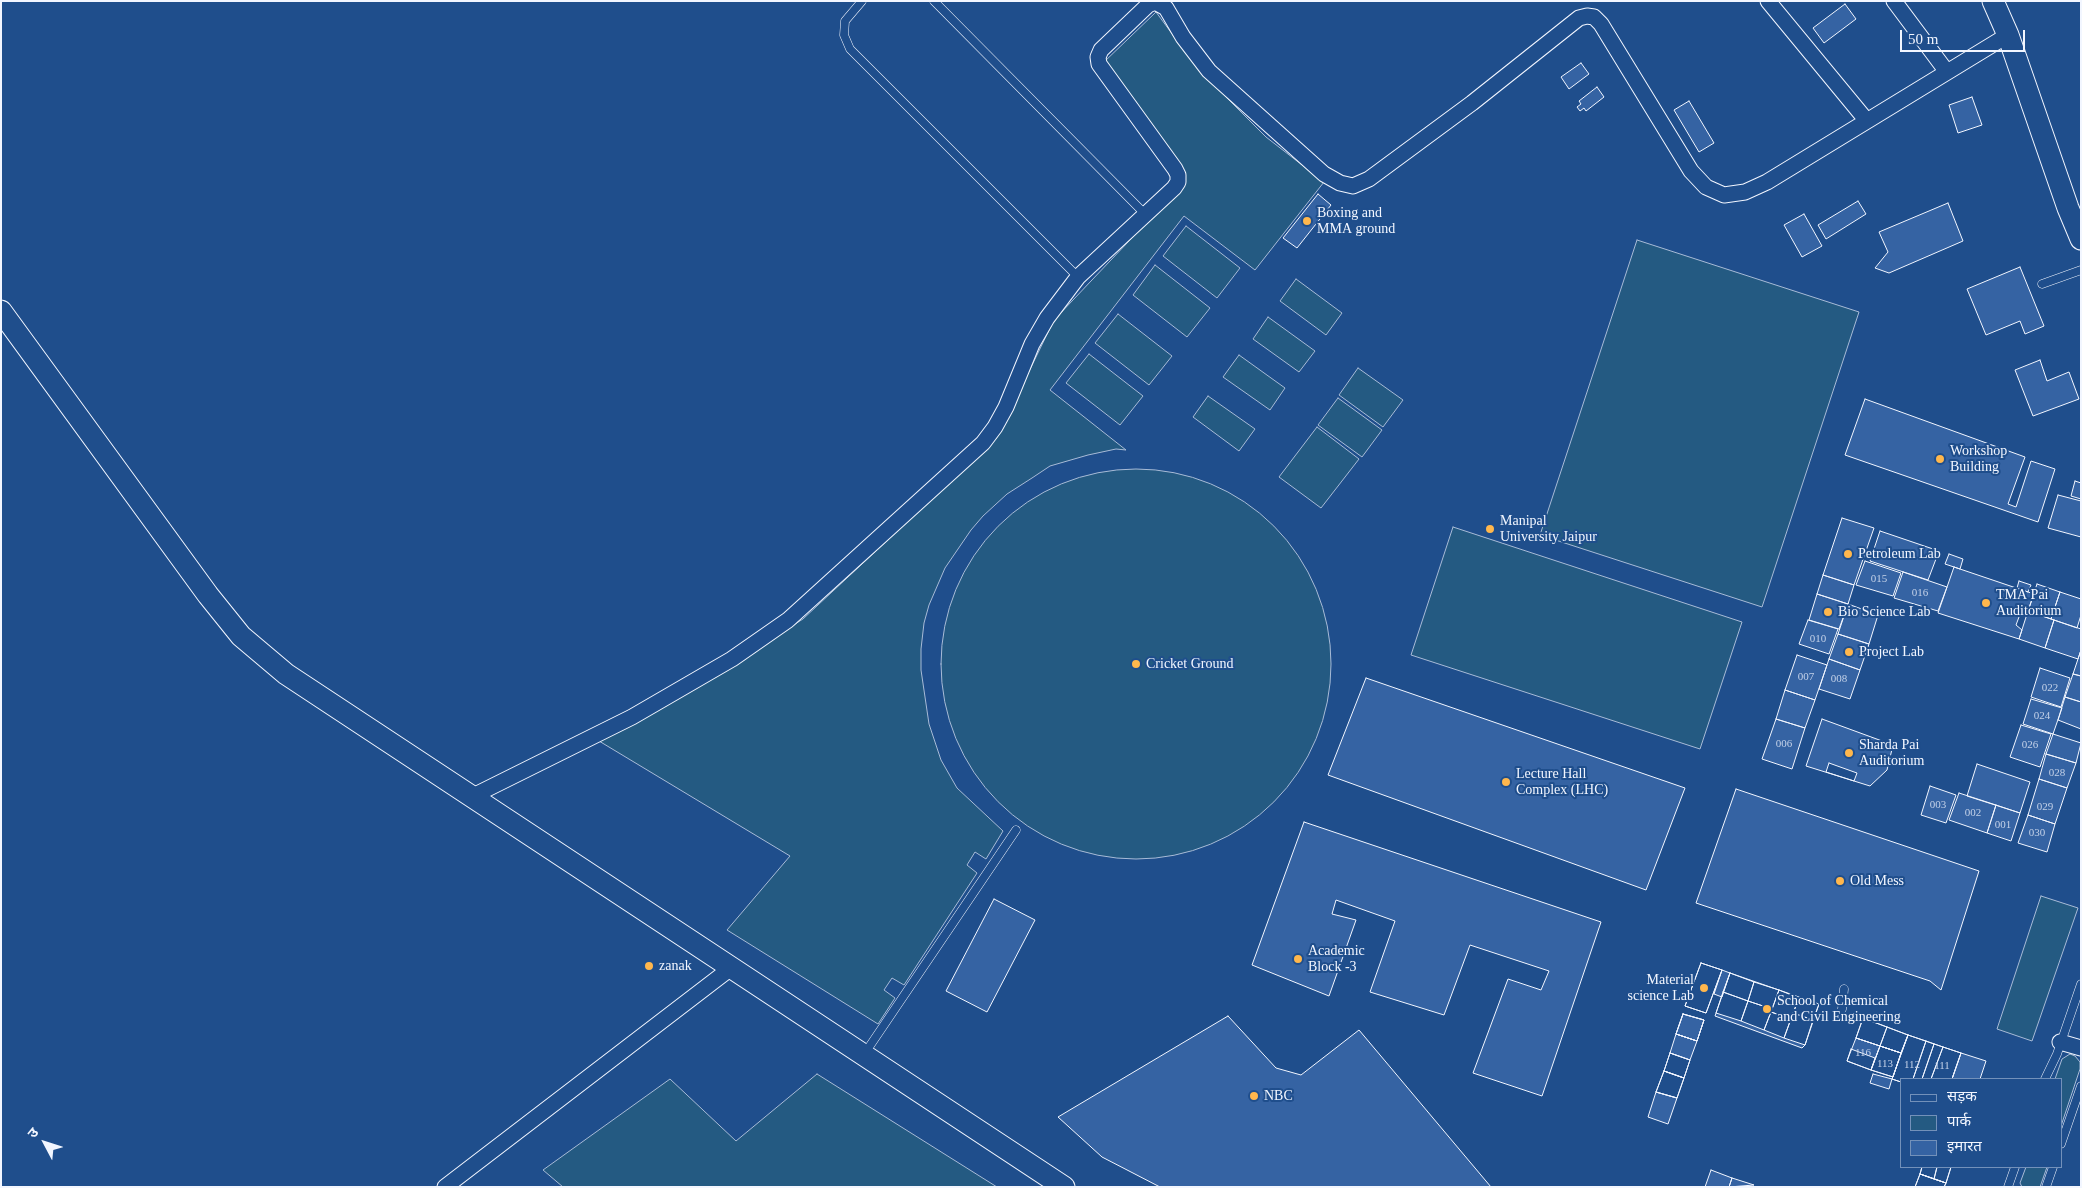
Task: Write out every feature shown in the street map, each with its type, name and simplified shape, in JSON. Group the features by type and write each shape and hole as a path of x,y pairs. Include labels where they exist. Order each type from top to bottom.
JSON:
{"street":[{"path":"1768,1 1867,121"},
{"path":"1894,1 1947,72"},
{"path":"1993,1 2008,35 2068,208 2081,238"},
{"path":"471,796 632,717 732,659 788,620 982,443 995,428 1006,407 1032,344 1046,318 1078,277 1174,188 1178,182 1178,175 1100,64 1098,57 1101,50 1148,5 1154,2 1166,8 1183,37 1209,71 1233,94 1324,174 1340,183 1353,186 1369,179 1472,103 1579,18 1587,16 1594,17 1601,24 1692,171 1706,187 1724,195 1745,192 1767,182 2008,35"},
{"path":"1,311 208,595 241,636 286,674 1064,1187"},
{"path":"445,1187 731,968"},
{"path":"2060,1042 2081,1048"}],"lane":[{"path":"862,1 845,21 844,35 850,49 1078,277"},
{"path":"934,1 1145,214"},
{"path":"2042,284 2081,270"},
{"path":"864,1055 1016,830"},
{"path":"2046,1078 2081,984"},
{"path":"1842,1009 1844,989"},
{"path":"2062,1141 2081,1086"},
{"path":"2008,1187 2015,1168"},
{"path":"2046,1187 2053,1168"}],"green space":[{"path":"1156,12 1198,69 1266,137 1324,182 1255,270 1184,216 1050,390 1126,450 1116,449 1050,466 1007,494 971,530 945,568 929,605 924,623 921,649 921,670 929,724 941,760 957,788 1003,831 986,859 975,852 967,865 977,873 904,985 892,978 884,990 895,998 878,1024 727,930 790,856 599,741 699,684 803,619 996,439 1054,320 1185,182 1103,63"},
{"path":"1186,226 1240,268 1217,298 1163,256"},
{"path":"1637,240 1859,312 1762,607 1540,535"},
{"path":"1155,265 1210,308 1187,337 1133,295"},
{"path":"1296,279 1342,313 1326,335 1280,301"},
{"path":"1118,314 1172,356 1149,385 1095,343"},
{"path":"1268,317 1315,351 1299,372 1253,339"},
{"path":"1089,354 1143,396 1120,425 1066,383"},
{"path":"1239,355 1285,388 1270,410 1223,377"},
{"path":"1358,368 1403,400 1383,427 1339,395"},
{"path":"1208,396 1255,429 1239,451 1193,417"},
{"path":"1338,398 1382,430 1362,457 1318,425"},
{"path":"1317,427 1359,459 1321,508 1279,477"},
{"name":"Cricket Ground","path":"1136,469 1174,473 1193,477 1211,484 1244,502 1274,526 1298,556 1316,589 1323,607 1327,626 1331,664 1327,702 1323,721 1316,739 1298,772 1274,802 1244,826 1211,844 1193,851 1174,855 1136,859 1098,855 1079,851 1061,844 1028,826 998,802 974,772 956,739 949,721 945,702 941,664 945,626 949,607 956,589 974,556 998,526 1028,502 1061,484 1079,477 1098,473"},
{"path":"1453,527 1742,622 1700,749 1411,655"},
{"path":"2041,896 2078,908 2032,1041 1997,1029"},
{"path":"2070,1054 2075,1056 2080,1062 2080,1069 2062,1123 2062,1078 2055,1078 2062,1059"},
{"path":"817,1074 997,1187 563,1187 543,1170 670,1079 736,1141"},
{"path":"2026,1168 2047,1168 2040,1187 2022,1187 2020,1183"}],"building":[{"path":"1845,4 1856,19 1824,43 1813,28"},
{"path":"1581,63 1589,74 1569,89 1561,77"},
{"path":"1597,87 1604,97 1586,111 1584,108 1580,111 1577,107 1581,104 1579,101"},
{"path":"1972,97 1982,125 1958,133 1949,105"},
{"path":"1689,101 1714,143 1699,152 1674,110"},
{"name":"Boxing and MMA ground","path":"1318,194 1331,205 1297,248 1283,238"},
{"path":"1858,201 1866,214 1826,239 1818,225"},
{"path":"1948,203 1963,241 1889,273 1875,268 1888,252 1879,232"},
{"path":"1804,214 1822,246 1802,257 1784,225"},
{"path":"2020,267 2044,326 2025,334 2020,321 1986,335 1967,289"},
{"path":"2040,360 2047,381 2069,372 2079,399 2033,416 2015,370"},
{"name":"Workshop Building","path":"1865,399 2025,457 2008,504 2016,507 2031,461 2055,469 2038,522 1845,455"},
{"path":"2075,481 2081,483 2081,499 2071,496"},
{"path":"2058,495 2081,501 2081,537 2048,528"},
{"name":"Petroleum Lab","path":"1842,518 1874,528 1854,585 1823,575"},
{"path":"1880,531 1939,551 1928,580 1870,561"},
{"path":"1949,554 1963,559 1960,569 1945,564"},
{"path":"1865,561 1901,573 1893,596 1856,585"},
{"name":"TMA Pai Auditorium","path":"1954,567 2034,594 2028,611 2020,614 2016,625 2022,630 2019,639 1938,613"},
{"path":"1903,572 1947,587 1938,611 1894,598"},
{"path":"1823,575 1854,585 1848,604 1817,594"},
{"path":"2019,581 2031,585 2028,592 2017,588"},
{"path":"2037,584 2060,592 2051,619 2028,611"},
{"path":"2060,592 2081,599 2081,615 2077,628 2051,619"},
{"name":"Bio Science Lab","path":"1817,594 1848,604 1839,629 1809,620"},
{"path":"1848,604 1878,615 1869,644 1838,634"},
{"path":"2028,611 2054,620 2045,648 2019,639"},
{"path":"1808,620 1838,629 1829,654 1799,644"},
{"path":"2054,620 2081,629 2081,650 2078,659 2045,648"},
{"name":"Project Lab","path":"1838,634 1869,644 1860,670 1829,659"},
{"path":"2081,650 2081,676 2073,674"},
{"path":"1797,655 1827,665 1815,700 1785,690"},
{"path":"1829,659 1860,670 1850,699 1819,689"},
{"path":"2040,668 2070,678 2061,707 2031,697"},
{"path":"2073,674 2081,676 2081,702 2065,697"},
{"name":"Lecture Hall Complex (LHC)","path":"1366,678 1685,788 1646,890 1328,775"},
{"path":"1785,690 1815,700 1805,728 1776,719"},
{"path":"2065,697 2081,702 2081,729 2058,720"},
{"path":"2031,699 2062,708 2053,734 2023,724"},
{"path":"1776,719 1805,728 1792,769 1762,759"},
{"path":"1822,719 1893,745 1887,770 1870,786 1806,766"},
{"path":"2021,725 2051,734 2040,767 2010,757"},
{"path":"2053,734 2081,743 2076,763 2046,754"},
{"path":"2046,754 2076,763 2067,788 2039,779"},
{"path":"1829,763 1857,773 1854,781 1826,772"},
{"path":"1977,764 2030,782 2020,813 1967,796"},
{"path":"2039,779 2067,788 2055,824 2028,815"},
{"path":"1930,786 1956,795 1946,823 1921,815"},
{"name":"Old Mess","path":"1736,789 1979,871 1941,990 1930,981 1696,903"},
{"path":"1959,793 1996,805 1987,833 1949,820"},
{"path":"1996,805 2020,813 2011,841 1987,833"},
{"path":"2028,815 2055,824 2047,852 2018,843"},
{"name":"Academic Block -3","path":"1304,822 1601,922 1542,1096 1473,1073 1508,979 1541,990 1549,971 1470,945 1444,1015 1370,992 1395,921 1336,900 1332,914 1356,920 1329,996 1252,965"},
{"path":"994,899 1035,920 987,1012 946,991"},
{"name":"Material science Lab","path":"1701,963 1722,970 1706,1013 1685,1006"},
{"name":"Material science Lab","path":"1701,963 1722,970 1706,1013 1685,1006"},
{"path":"1722,970 1730,973 1722,997 1714,994"},
{"name":"School of Chemical and Civil Engineering","path":"1730,973 1819,1004 1805,1045 1802,1048 1715,1016"},
{"path":"1730,973 1754,982 1748,1001 1723,992"},
{"path":"1754,982 1779,990 1772,1009 1748,1001"},
{"path":"1779,990 1799,998 1791,1019 1771,1012"},
{"path":"1723,992 1748,1001 1741,1021 1716,1013"},
{"path":"1799,998 1819,1004 1813,1020 1793,1013"},
{"path":"1748,1001 1772,1009 1764,1030 1741,1021"},
{"path":"1771,1012 1791,1019 1784,1038 1764,1030"},
{"path":"1793,1013 1813,1020 1805,1045 1784,1038"},
{"path":"1683,1014 1704,1020 1697,1041 1676,1034"},
{"path":"1683,1014 1704,1020 1697,1041 1676,1034"},
{"path":"1683,1014 1704,1020 1697,1041 1676,1034"},
{"name":"NBC","path":"1228,1016 1276,1068 1301,1075 1359,1030 1491,1187 1160,1187 1102,1157 1058,1117"},
{"path":"1863,1018 1887,1027 1880,1046 1856,1038"},
{"path":"1863,1018 1908,1035 1901,1053 1856,1038"},
{"path":"1887,1027 1908,1035 1901,1053 1880,1046"},
{"path":"1676,1034 1697,1041 1690,1060 1670,1053"},
{"path":"1908,1035 1934,1044 1922,1078 1900,1078 1900,1082 1892,1079"},
{"path":"1908,1035 1926,1041 1913,1078 1900,1078 1900,1082 1892,1079"},
{"path":"1856,1038 1880,1046 1871,1070 1847,1061"},
{"path":"1926,1041 1943,1047 1931,1078 1913,1078"},
{"path":"1934,1044 1961,1053 1952,1078 1922,1078"},
{"path":"1880,1046 1901,1053 1893,1077 1871,1070"},
{"path":"1880,1046 1901,1053 1893,1077 1871,1070"},
{"path":"1943,1047 1961,1053 1952,1078 1931,1078"},
{"path":"1851,1049 1875,1058 1871,1070 1847,1061"},
{"path":"1670,1053 1690,1060 1684,1078 1664,1071"},
{"path":"1670,1053 1690,1060 1684,1078 1664,1071"},
{"path":"1961,1053 1986,1061 1980,1078 1952,1078"},
{"path":"1664,1071 1684,1078 1677,1098 1656,1092"},
{"path":"1664,1071 1684,1078 1677,1098 1656,1092"},
{"path":"1873,1074 1892,1079 1889,1089 1870,1083"},
{"path":"1656,1092 1677,1098 1668,1124 1648,1117"},
{"path":"1922,1168 1951,1168 1946,1183 1920,1174"},
{"path":"1922,1168 1937,1168 1934,1179 1920,1174"},
{"path":"1937,1168 1951,1168 1946,1183 1934,1179"},
{"path":"1711,1170 1732,1178 1729,1187 1705,1187"},
{"path":"1920,1174 1946,1183 1944,1187 1915,1187"},
{"path":"1920,1174 1946,1183 1944,1187 1915,1187"},
{"path":"1732,1178 1754,1185 1729,1187"}],"place":[{"name":"Boxing and MMA ground","path":"1307,221"},
{"name":"Workshop Building","path":"1940,459"},
{"name":"Manipal University Jaipur","path":"1490,529"},
{"name":"Petroleum Lab","path":"1848,554"},
{"name":"TMA Pai Auditorium","path":"1986,603"},
{"name":"Bio Science Lab","path":"1828,612"},
{"name":"Project Lab","path":"1849,652"},
{"name":"Cricket Ground","path":"1136,664"},
{"name":"Sharda Pai Auditorium","path":"1849,753"},
{"name":"Lecture Hall Complex (LHC)","path":"1506,782"},
{"name":"Old Mess","path":"1840,881"},
{"name":"Academic Block -3","path":"1298,959"},
{"name":"zanak","path":"649,966"},
{"name":"Material science Lab","path":"1704,988"},
{"name":"School of Chemical and Civil Engineering","path":"1767,1009"},
{"name":"NBC","path":"1254,1096"}]}
